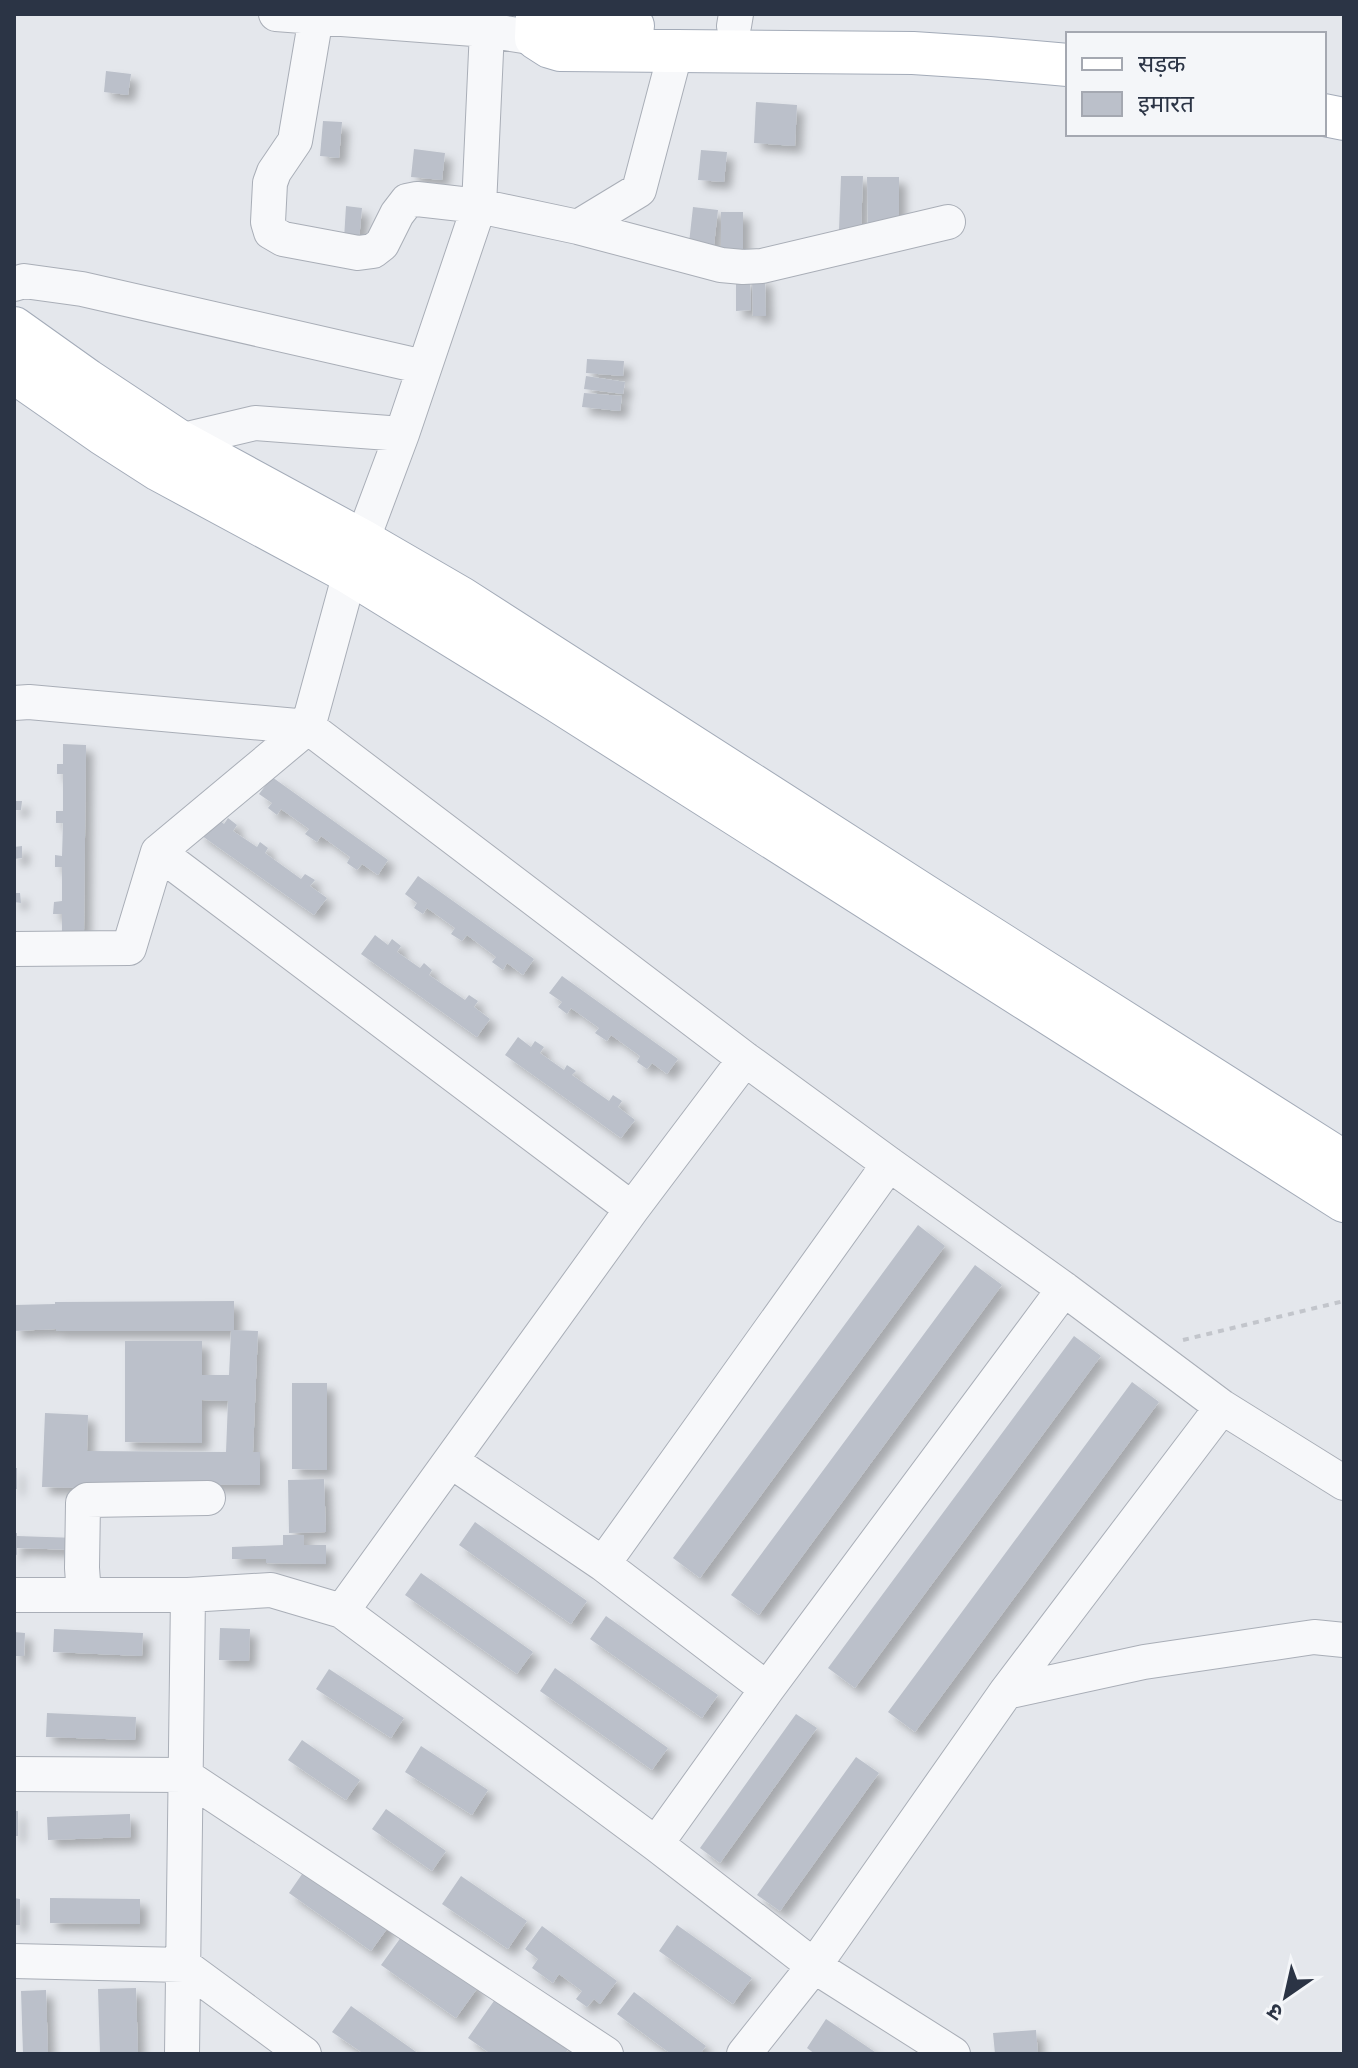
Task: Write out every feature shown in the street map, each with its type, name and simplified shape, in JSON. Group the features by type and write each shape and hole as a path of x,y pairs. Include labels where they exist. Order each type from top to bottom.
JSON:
{"main road":[{"path":"1066,37 735,20 635,20 557,23 550,47 560,50 913,53 1066,65"},
{"path":"14,328 87,380 169,456"},
{"path":"14,372 103,434 169,456 356,557 461,598 881,888 1344,1201"},
{"path":"881,888 1344,1162"}],"street":[{"path":"276,14 487,30 557,23"},
{"path":"316,17 295,141 270,183 268,222 271,232 283,239 358,253 373,251 382,244 407,201 417,199 479,206 578,227 721,265 743,267 762,266 948,222"},
{"path":"14,949 129,948 158,852 308,727 356,557 402,434 479,206 487,30"},
{"path":"578,227 639,190 676,50"},
{"path":"14,284 24,281 82,289 424,367"},
{"path":"169,456 255,423 402,434"},
{"path":"14,703 308,727 745,1059 1222,1407 1344,1483"},
{"path":"158,852 632,1209"},
{"path":"342,1611 632,1209 745,1059"},
{"path":"603,1564 889,1164"},
{"path":"656,1844 1064,1289"},
{"path":"744,2054 814,1966 1006,1692 1222,1407"},
{"path":"451,1461 603,1564 767,1689"},
{"path":"84,1595 83,1503 87,1500 208,1498"},
{"path":"14,1595 188,1595 271,1590 342,1611 656,1844 814,1966 953,2054"},
{"path":"182,2054 188,1595"},
{"path":"1006,1692 1144,1662 1314,1637 1344,1640"},
{"path":"14,1774 184,1775 606,2054"},
{"path":"14,1961 183,1965 304,2054"}],"path":[{"path":"1145,1349 1344,1301"}],"building":[{"path":"106,71 131,74 128,95 104,92"},
{"path":"756,102 797,105 795,146 754,143"},
{"path":"323,121 342,122 339,158 320,156"},
{"path":"414,149 445,153 442,180 411,177"},
{"path":"701,150 727,152 724,182 698,180"},
{"path":"841,176 863,176 861,231 839,230"},
{"path":"867,177 899,177 899,227 868,228"},
{"path":"346,206 362,208 359,240 344,239"},
{"path":"693,207 718,210 713,254 688,252"},
{"path":"721,212 743,212 743,256 721,256"},
{"path":"752,278 765,278 766,316 753,316"},
{"path":"736,279 750,279 751,310 736,311"},
{"path":"587,359 624,361 623,376 586,373"},
{"path":"586,376 625,382 623,394 584,389"},
{"path":"584,393 622,396 620,411 582,407"},
{"path":"63,744 86,745 84,931 62,931 62,914 53,914 54,902 62,901 62,867 55,867 55,855 62,856 63,823 56,823 56,811 63,811 63,774 57,774 57,764 63,764"},
{"path":"272,777 388,860 378,875 362,864 357,870 347,863 350,857 321,836 317,842 305,834 309,829 281,809 277,815 268,808 272,803 259,794"},
{"path":"14,801 22,801 21,810 14,810"},
{"path":"211,814 224,824 228,818 237,825 233,831 257,847 260,842 268,848 265,853 301,879 305,874 315,880 310,886 327,898 314,915 198,833"},
{"path":"22,846 22,858 14,859 14,847"},
{"path":"418,876 534,959 523,975 507,963 503,970 492,962 496,957 467,935 462,941 451,934 455,928 427,908 423,914 414,908 417,903 405,894"},
{"path":"14,893 20,893 21,903 14,902"},
{"path":"375,935 388,945 392,939 401,946 397,952 420,968 424,963 432,970 429,975 465,1000 469,995 478,1001 474,1007 490,1019 477,1037 361,954"},
{"path":"562,976 678,1059 667,1074 652,1063 647,1069 637,1062 640,1056 611,1035 607,1041 595,1033 599,1028 571,1008 567,1014 558,1007 562,1002 549,993"},
{"path":"518,1037 531,1047 535,1041 544,1047 540,1053 564,1070 567,1065 576,1071 572,1075 609,1101 613,1095 622,1101 618,1107 635,1120 621,1138 505,1055"},
{"path":"918,1225 945,1246 700,1578 673,1558"},
{"path":"975,1265 1002,1285 759,1615 731,1595"},
{"path":"234,1301 234,1330 258,1331 253,1452 260,1452 260,1485 86,1484 86,1488 42,1487 45,1413 88,1415 87,1451 226,1452 228,1401 202,1400 202,1443 125,1442 125,1341 202,1341 202,1375 229,1375 231,1331 14,1331 14,1305"},
{"path":"1074,1336 1101,1356 855,1688 828,1668"},
{"path":"1132,1382 1159,1402 915,1732 888,1712"},
{"path":"292,1383 327,1383 327,1470 292,1469"},
{"path":"14,1468 17,1468 17,1489 14,1489"},
{"path":"324,1479 326,1532 289,1533 288,1480"},
{"path":"475,1522 587,1601 571,1624 459,1545"},
{"path":"14,1533 17,1536 77,1538 77,1550 17,1548 17,1555 14,1554"},
{"path":"283,1535 304,1535 304,1545 326,1545 326,1564 232,1559 232,1547 283,1545"},
{"path":"421,1573 533,1652 517,1674 405,1595"},
{"path":"606,1616 718,1695 702,1718 590,1639"},
{"path":"220,1628 250,1629 249,1661 219,1660"},
{"path":"54,1629 143,1633 142,1656 53,1652"},
{"path":"14,1632 25,1633 24,1656 14,1656"},
{"path":"555,1668 668,1748 652,1770 540,1691"},
{"path":"329,1669 404,1718 391,1738 316,1689"},
{"path":"47,1713 136,1717 135,1740 46,1737"},
{"path":"796,1714 817,1728 720,1863 700,1848"},
{"path":"302,1740 360,1780 346,1800 288,1760"},
{"path":"421,1746 488,1790 472,1815 405,1772"},
{"path":"856,1757 879,1773 780,1911 757,1895"},
{"path":"386,1809 446,1851 432,1871 372,1829"},
{"path":"14,1811 18,1811 18,1836 14,1836"},
{"path":"130,1814 131,1837 48,1840 47,1817"},
{"path":"309,1864 392,1922 371,1951 289,1893"},
{"path":"461,1876 527,1921 508,1949 442,1904"},
{"path":"14,1898 20,1899 20,1925 14,1925"},
{"path":"50,1898 140,1899 140,1924 50,1923"},
{"path":"677,1925 752,1978 733,2004 659,1951"},
{"path":"542,1926 617,1981 600,2004 594,1999 587,2007 576,1999 582,1991 559,1974 553,1983 532,1968 538,1959 525,1949"},
{"path":"404,1933 479,1986 456,2018 381,1965"},
{"path":"136,1988 138,2054 100,2054 98,1989"},
{"path":"46,1990 48,2054 23,2054 21,1991"},
{"path":"634,1992 706,2046 700,2054 671,2054 617,2014"},
{"path":"496,1998 568,2049 565,2054 491,2054 468,2038"},
{"path":"351,2006 419,2054 364,2054 332,2032"},
{"path":"826,2019 878,2054 815,2054 807,2048"},
{"path":"1036,2030 1038,2054 995,2054 993,2033"}]}
